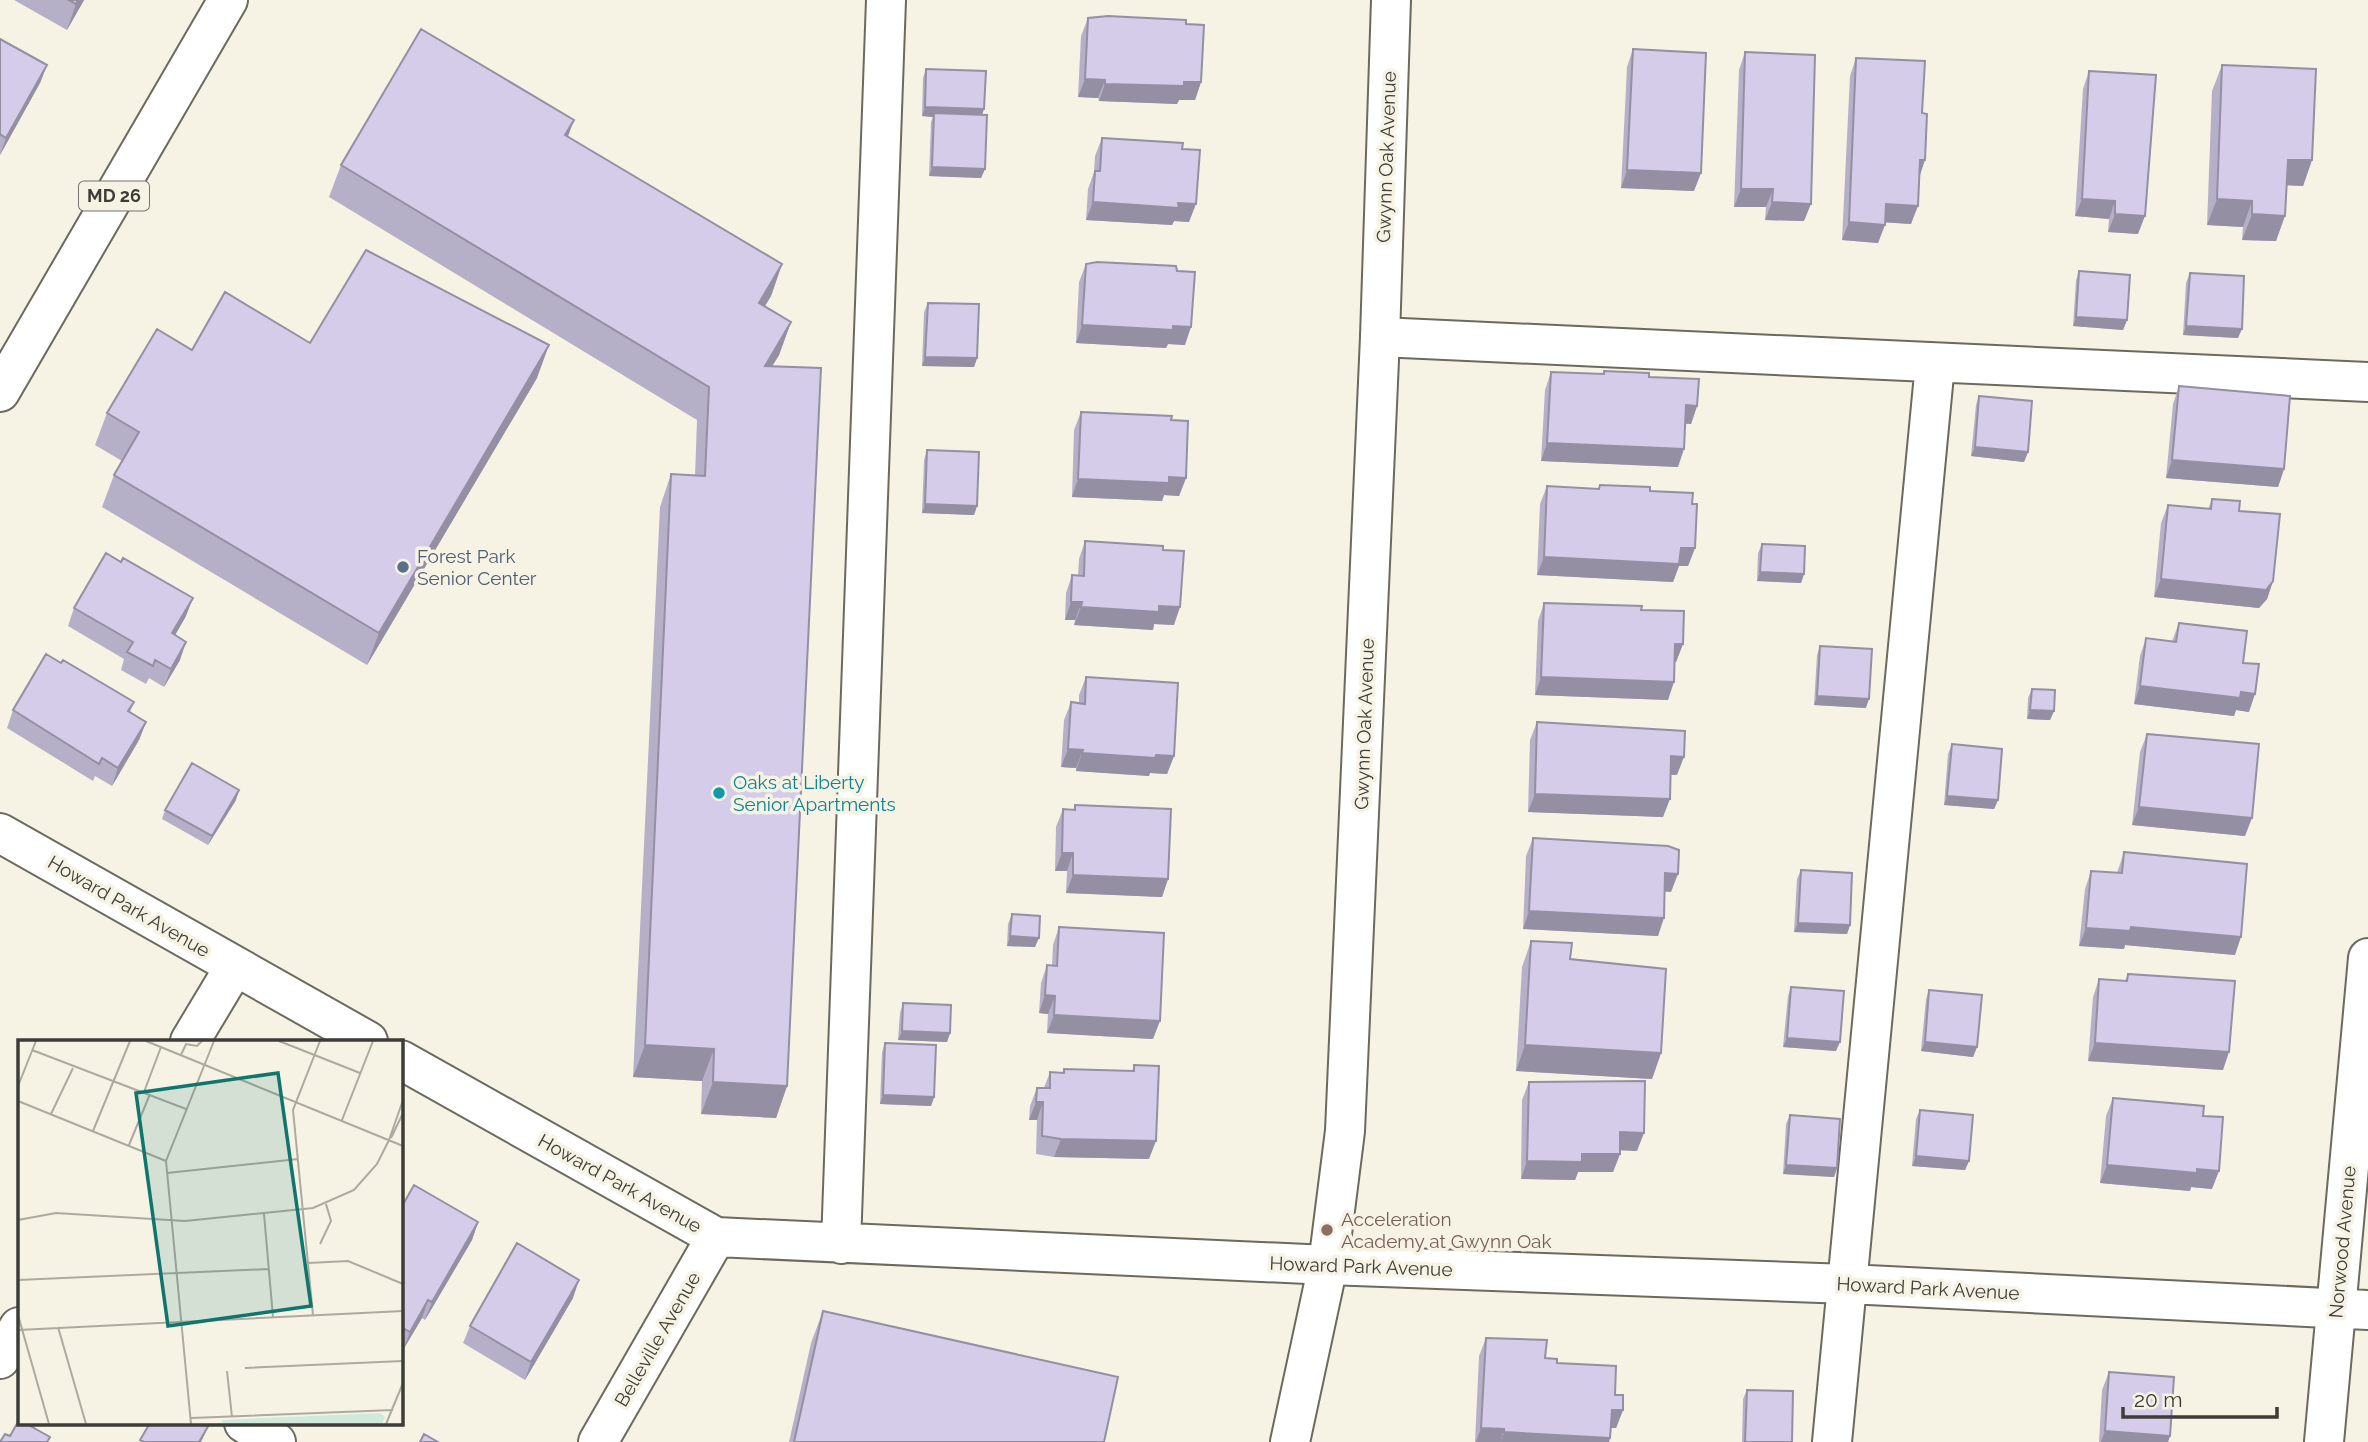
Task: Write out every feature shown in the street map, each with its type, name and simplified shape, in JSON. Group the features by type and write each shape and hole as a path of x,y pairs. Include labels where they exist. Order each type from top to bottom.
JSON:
{"street":[{"name":"MD 26","path":"0,392 228,0"},
{"path":"841,1244 886,0"},
{"name":"Gwynn Oak Avenue","path":"1290,1442 1328,1265 1345,1131 1380,337 1391,0"},
{"path":"1380,337 2368,382"},
{"path":"1832,1442 1935,364"},
{"name":"Howard Park Avenue","path":"0,833 366,1040"},
{"name":"Norwood Avenue","path":"2324,1442 2352,1309 2368,958"},
{"path":"191,1040 235,966"},
{"name":"Howard Park Avenue","path":"402,1061 716,1237 1328,1265 1848,1284 2352,1309"},
{"name":"Belleville Avenue","path":"598,1442 716,1237"},
{"path":"0,1359 18,1329"},
{"path":"246,1424 276,1442"}],"building":[{"path":"1108,16 1186,20 1186,24 1204,25 1201,82 1184,82 1184,86 1105,84 1105,80 1085,79 1088,18"},
{"name":"Oaks at Liberty Senior Apartments","path":"421,29 574,120 565,135 782,264 759,303 791,322 765,366 821,368 787,1086 713,1082 714,1049 645,1045 671,474 705,476 709,387 341,165"},
{"path":"0,39 47,65 6,138 0,134"},
{"path":"1633,49 1706,53 1701,173 1627,170"},
{"path":"1745,52 1815,55 1811,204 1772,202 1773,189 1741,189"},
{"path":"1856,58 1925,61 1922,113 1927,114 1925,160 1920,160 1918,206 1886,204 1885,225 1849,222"},
{"path":"2222,65 2316,69 2312,160 2288,160 2285,216 2252,214 2252,201 2217,199"},
{"path":"926,69 986,71 984,109 925,107"},
{"path":"2089,71 2156,75 2145,216 2115,214 2115,201 2082,199"},
{"path":"934,113 987,115 985,169 932,167"},
{"path":"1102,138 1183,143 1182,149 1200,150 1196,204 1178,203 1179,208 1093,202 1095,171 1100,171"},
{"name":"Forest Park Senior Center","path":"366,250 549,345 379,633 114,475 139,432 107,413 157,329 192,350 225,292 310,343"},
{"path":"1097,262 1176,266 1177,271 1195,272 1191,327 1173,326 1173,330 1082,325 1086,264"},
{"path":"2079,271 2130,275 2127,320 2076,317"},
{"path":"2190,273 2244,276 2242,329 2186,326"},
{"path":"928,303 979,304 977,358 925,357"},
{"path":"1604,371 1649,373 1649,377 1699,379 1697,406 1686,405 1684,449 1547,443 1551,372 1604,374"},
{"path":"2179,386 2290,396 2284,469 2172,460"},
{"path":"1979,396 2032,401 2028,452 1975,447"},
{"path":"1081,412 1172,416 1171,420 1188,421 1186,478 1169,477 1169,483 1078,479"},
{"path":"927,450 979,452 977,506 925,504"},
{"path":"1600,485 1650,487 1650,491 1693,493 1692,504 1697,504 1695,548 1681,548 1679,564 1544,557 1547,486 1599,489"},
{"path":"2212,499 2240,501 2239,511 2280,514 2273,581 2266,590 2161,579 2168,505 2211,509"},
{"path":"1085,541 1163,546 1163,550 1184,551 1180,607 1159,606 1159,612 1081,607 1082,602 1071,602 1072,575 1084,576"},
{"path":"1762,544 1805,546 1804,574 1760,572"},
{"path":"106,553 121,562 123,558 193,598 172,633 186,642 171,669 155,660 153,666 127,652 133,642 74,608"},
{"path":"1544,603 1642,606 1641,610 1684,611 1683,644 1675,644 1674,682 1541,677"},
{"path":"2179,623 2247,631 2243,663 2259,664 2255,694 2241,692 2240,698 2140,686 2146,638 2176,642"},
{"path":"1820,646 1872,649 1869,699 1817,696"},
{"path":"46,654 61,663 63,660 134,702 128,711 146,722 118,768 102,758 99,764 13,710"},
{"path":"1086,677 1178,683 1174,756 1156,755 1155,758 1082,753 1083,750 1068,749 1071,702 1085,704"},
{"path":"2032,689 2055,690 2054,711 2030,710"},
{"path":"1537,722 1685,731 1684,757 1671,756 1670,799 1535,794"},
{"path":"2147,734 2259,744 2252,818 2139,807"},
{"path":"1952,744 2002,749 1998,800 1947,796"},
{"path":"192,763 239,790 212,836 165,810"},
{"path":"1075,805 1171,809 1168,879 1073,875 1073,853 1062,853 1063,809 1075,810"},
{"path":"1533,838 1668,846 1679,850 1678,874 1665,873 1664,918 1529,911"},
{"path":"2124,852 2247,864 2241,937 2131,927 2130,931 2086,928 2091,871 2122,873"},
{"path":"1801,870 1852,873 1850,925 1798,923"},
{"path":"1012,914 1040,916 1039,938 1010,936"},
{"path":"1059,927 1164,933 1160,1021 1054,1015 1055,996 1045,995 1047,965 1057,966"},
{"path":"1531,941 1572,943 1570,959 1666,969 1661,1053 1525,1045"},
{"path":"2128,974 2235,981 2229,1052 2095,1043 2099,979 2127,981"},
{"path":"1791,987 1844,991 1840,1042 1787,1038"},
{"path":"1929,990 1982,995 1977,1047 1925,1042"},
{"path":"903,1003 951,1005 950,1033 902,1031"},
{"path":"885,1043 936,1045 934,1097 883,1095"},
{"path":"1134,1065 1159,1066 1156,1141 1061,1139 1042,1136 1043,1102 1036,1102 1037,1088 1050,1088 1050,1072 1064,1073 1064,1069 1134,1071"},
{"path":"1645,1081 1644,1133 1620,1132 1620,1154 1582,1154 1582,1162 1527,1161 1529,1082"},
{"path":"2113,1098 2204,1106 2203,1116 2223,1117 2219,1171 2197,1169 2197,1173 2107,1165"},
{"path":"1920,1110 1973,1115 1969,1161 1916,1156"},
{"path":"1790,1115 1840,1119 1837,1168 1786,1165"},
{"path":"414,1185 478,1222 432,1302 428,1300 410,1332 402,1328 402,1206"},
{"path":"517,1243 579,1280 531,1362 470,1326"},
{"path":"823,1311 1118,1377 1104,1442 794,1442"},
{"path":"1486,1338 1547,1340 1545,1358 1557,1359 1557,1363 1616,1366 1615,1395 1623,1395 1623,1410 1612,1410 1610,1438 1504,1432 1504,1429 1481,1428"},
{"path":"2109,1372 2174,1377 2170,1436 2105,1431"},
{"path":"1747,1390 1793,1391 1792,1442 1745,1442"},
{"path":"18,1422 50,1437 47,1442 0,1442 5,1434 10,1436"},
{"path":"149,1424 209,1424 199,1442 140,1440"},
{"path":"424,1434 438,1442 420,1442"}],"place":[{"name":"Forest Park Senior Center","path":"403,567"},
{"name":"Oaks at Liberty Senior Apartments","path":"719,793"},
{"name":"Acceleration Academy at Gwynn Oak","path":"1327,1230"}]}
